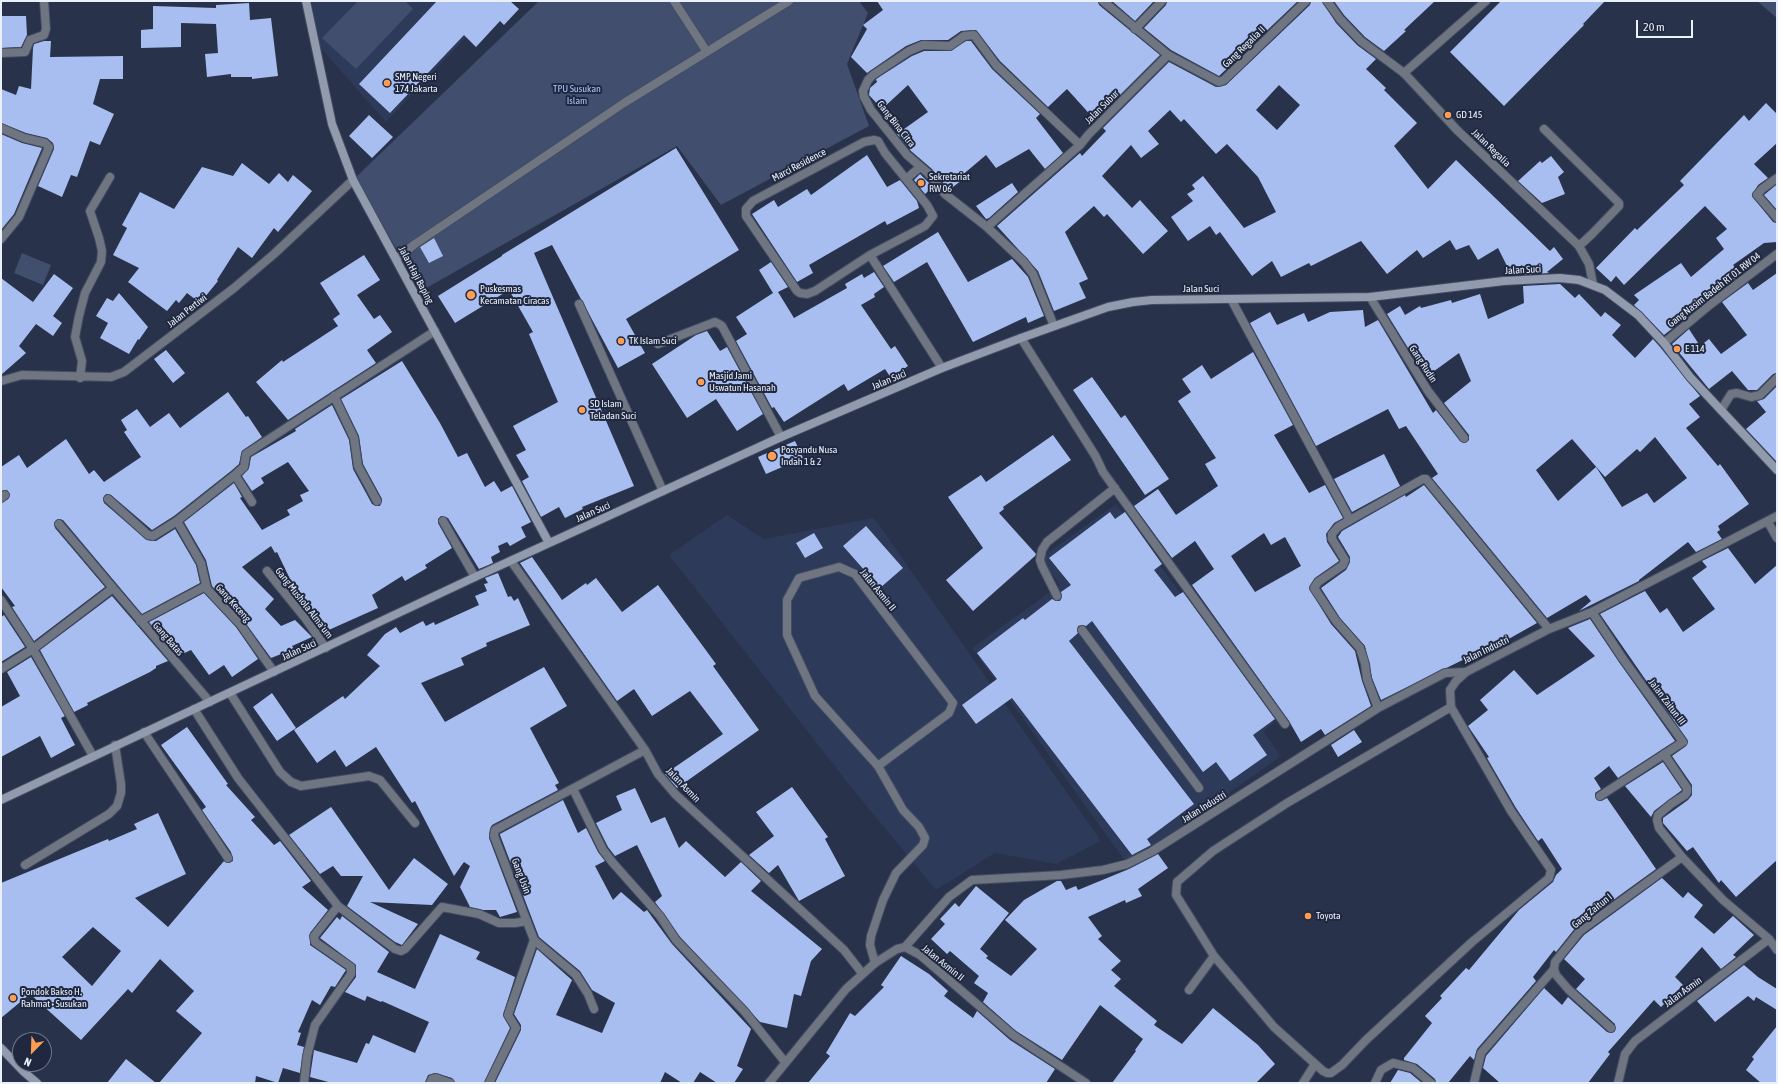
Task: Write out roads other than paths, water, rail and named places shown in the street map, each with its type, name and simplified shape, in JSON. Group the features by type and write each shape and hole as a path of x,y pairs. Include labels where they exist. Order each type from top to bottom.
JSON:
{"street":[{"path":"1,53 26,52 30,40 44,34 46,29 44,1"},
{"name":"Jalan Haji Baping","path":"306,1 332,124 353,180 549,543"},
{"path":"674,1 707,52"},
{"path":"396,258 624,103 789,1"},
{"path":"1104,1 1134,29 1157,44 1168,55"},
{"path":"1134,29 1162,1"},
{"name":"Gang Regalia II","path":"1168,55 1219,82 1235,70 1306,1"},
{"name":"Jalan Regalia","path":"1327,1 1340,19 1361,41 1404,73 1457,130 1579,246 1589,264 1593,284"},
{"path":"1404,73 1486,1"},
{"name":"Gang Bina Citra","path":"1054,326 1033,274 1019,257 987,227 945,194 928,173 907,155 871,110 864,97 865,86 873,75 909,51 923,45 950,46 964,36 971,34 977,37 996,65 1080,145"},
{"name":"Jalan Subur","path":"987,227 1080,145 1089,134 1168,55"},
{"path":"1,128 24,138 45,142 49,147 19,217 1,239"},
{"path":"1544,129 1620,203 1619,206 1579,246"},
{"name":"Marci Residence","path":"870,140 878,141 932,211 933,216 925,226 870,255 815,290 807,294 800,293 797,291 746,216 746,209 754,201 870,140"},
{"path":"906,179 920,167"},
{"path":"80,378 82,361 75,337 85,293 101,262 100,244 90,211 110,177"},
{"path":"1777,178 1762,189 1757,196 1777,218"},
{"name":"Jalan Pertiwi","path":"1,381 22,375 80,378 111,377 139,362 274,254 353,180"},
{"name":"Gang Nasim Badeh RT 01 RW 04","path":"1664,343 1711,304 1777,254"},
{"path":"870,255 942,368"},
{"name":"Jalan Suci","path":"1,800 115,745 230,693 475,577 782,437 942,368 1108,307 1133,302 1152,300 1370,297 1504,281 1560,278 1579,280 1593,284 1605,290 1633,311 1664,343 1690,377 1777,470"},
{"name":"Gang Rudin","path":"1370,297 1428,391 1464,438"},
{"path":"1231,299 1350,520"},
{"path":"579,304 663,491"},
{"path":"658,344 715,322 722,326 782,437"},
{"path":"108,499 150,536 177,521 235,475 244,467 246,454 435,331"},
{"path":"1021,338 1096,457 1103,472 1285,724"},
{"path":"1721,410 1731,394 1737,393 1751,397 1760,395 1777,378"},
{"path":"334,396 354,438 358,466 377,501"},
{"path":"235,475 252,502"},
{"path":"1378,708 1367,679 1365,664 1360,648 1336,621 1314,588 1318,582 1343,565 1345,560 1332,539 1332,534 1338,527 1423,479 1426,479 1549,629"},
{"path":"1057,596 1040,560 1042,550 1047,542 1115,488"},
{"name":"Jalan Industri","path":"905,947 949,897 972,880 1061,875 1103,870 1127,864 1151,852 1378,708 1445,673 1466,672 1549,629 1592,612 1777,516"},
{"name":"Gang Keceng","path":"177,521 201,563 206,586 210,593 240,624 274,672"},
{"path":"443,521 475,577"},
{"path":"1768,522 1777,538"},
{"name":"Gang Batas","path":"59,524 210,702"},
{"name":"Jalan Asmin","path":"511,561 645,750 658,774 675,794 844,950 862,973"},
{"name":"Jalan Asmin II","path":"839,567 855,574 953,703 950,713 878,766 815,696 787,635 787,600 799,578 839,567"},
{"name":"Gang Mushola Alma'um","path":"267,571 305,618 326,648"},
{"path":"140,621 206,586"},
{"path":"1,669 33,649 113,588"},
{"path":"1,600 33,649 93,756"},
{"name":"Jalan Zaitun III","path":"1592,612 1623,659 1682,740 1681,744 1600,796"},
{"path":"1082,630 1199,788"},
{"path":"1451,707 1287,803 1213,851 1177,882 1176,895 1214,956 1274,1027 1323,1071 1331,1073 1342,1065 1366,1040 1472,942 1549,878 1550,870 1511,811 1451,707 1450,690 1456,680 1466,672"},
{"path":"230,693 280,772 291,782 301,786 369,776 380,780 415,823"},
{"path":"194,709 238,778 338,906 396,949 401,951 419,935 424,926 442,907 479,914 499,923 528,921"},
{"path":"144,732 228,858"},
{"path":"25,865 109,814 117,806 122,793 122,784 115,745"},
{"name":"Gang Usin","path":"534,940 494,833 495,830 645,750"},
{"path":"1664,754 1687,788 1687,792 1658,815 1657,820 1659,828 1682,857 1723,900 1768,940 1777,950"},
{"path":"875,963 870,945 871,936 881,907 896,873 923,846 925,838 919,827 903,810 878,766"},
{"path":"573,788 603,850 613,864 660,916 676,940 745,1012 785,1062"},
{"name":"Gang Zaitun I","path":"1474,1083 1481,1053 1554,969 1555,962 1580,931 1682,857"},
{"path":"304,1083 307,1056 315,1025 352,974 351,967 315,942 314,936 338,906"},
{"path":"490,1083 516,1028 508,1016 534,940 576,976 588,994 594,1009"},
{"name":"Jalan Asmin","path":"1618,1083 1626,1054 1635,1040 1768,940"},
{"path":"769,1083 834,1002 862,973 897,949 905,947"},
{"name":"Jalan Asmin II","path":"905,947 920,955 1013,1035 1086,1083"},
{"path":"1189,990 1214,956"},
{"path":"1554,969 1556,975 1569,990 1611,1028"},
{"path":"1,1048 37,1083"},
{"path":"1376,1083 1381,1070 1392,1063 1413,1068 1431,1083"},
{"path":"1303,1083 1315,1064"},
{"path":"430,1083 432,1079 436,1078 450,1083"}],"place":[{"name":"SMP Negeri 174 Jakarta","path":"387,83"},
{"name":"GD 145","path":"1448,115"},
{"name":"Sekretariat RW 06","path":"921,183"},
{"name":"Puskesmas Kecamatan Ciracas","path":"471,295"},
{"name":"TK Islam Suci","path":"621,341"},
{"name":"E 114","path":"1677,349"},
{"name":"Masjid Jami Uswatun Hasanah","path":"701,382"},
{"name":"SD Islam Teladan Suci","path":"582,410"},
{"name":"Posyandu Nusa Indah 1 & 2","path":"772,456"},
{"name":"Toyota","path":"1308,916"},
{"name":"Pondok Bakso H. Rahmat - Susukan","path":"13,998"}],"park label":[{"name":"TPU Susukan Islam","path":"577,94"}]}
